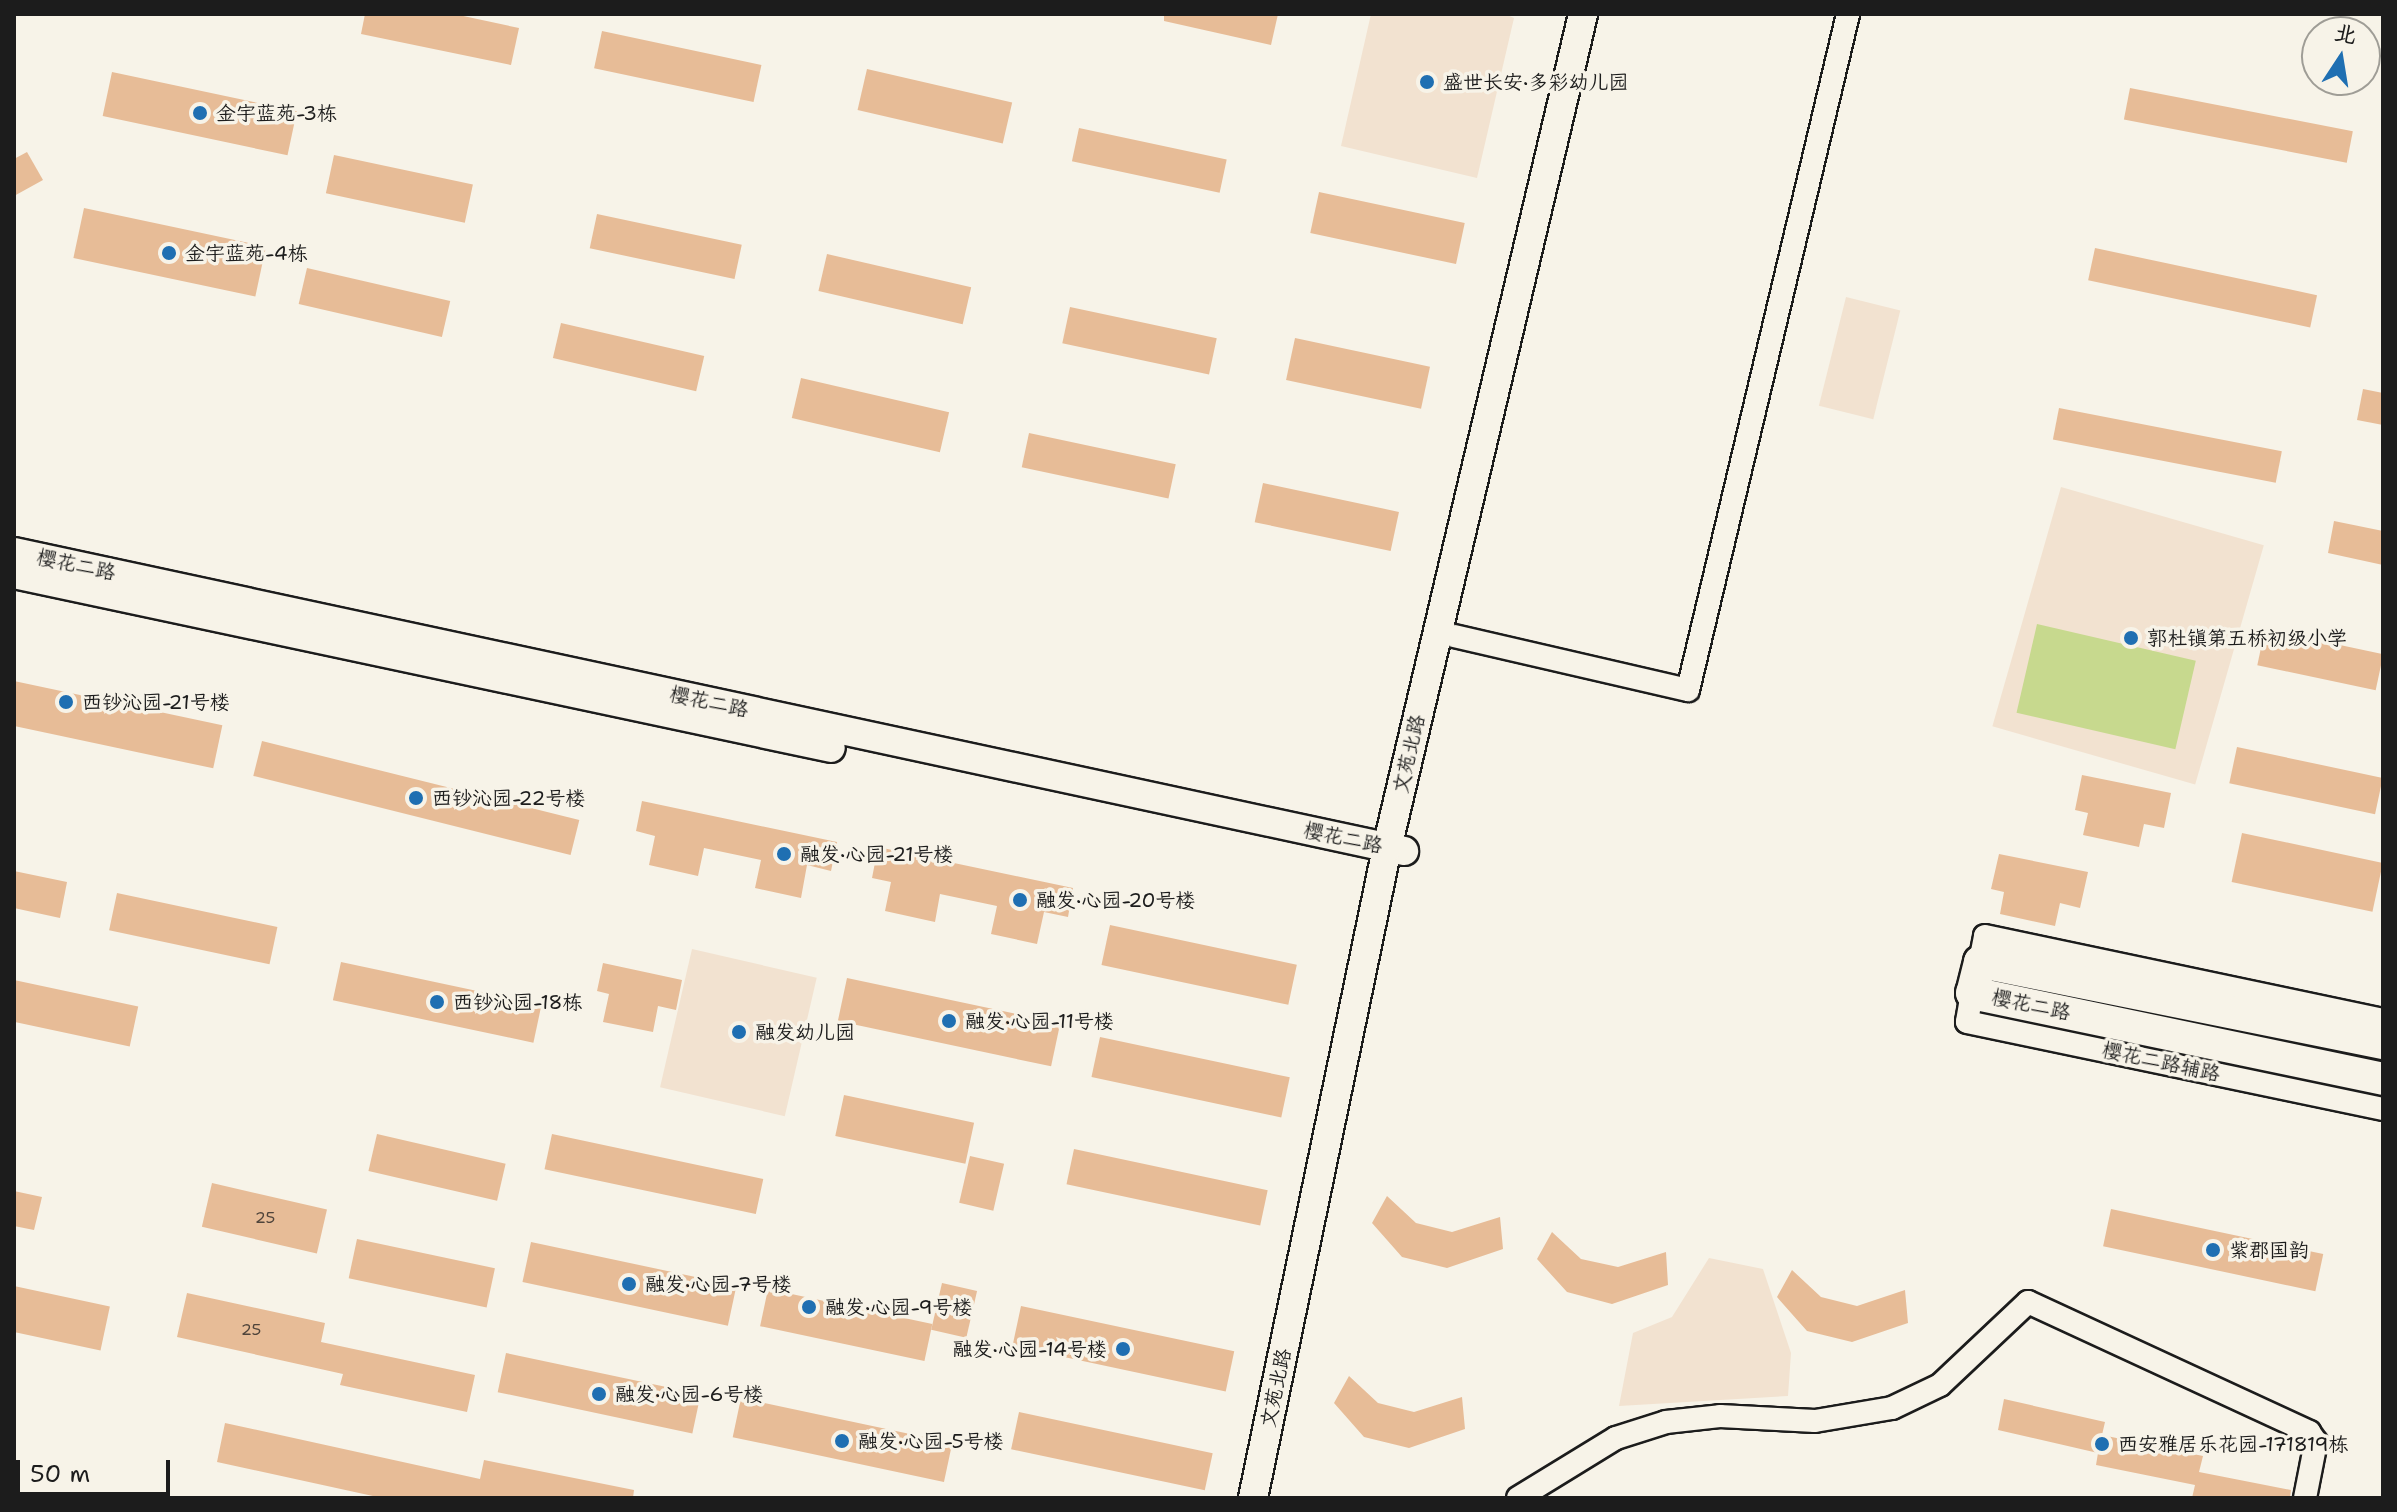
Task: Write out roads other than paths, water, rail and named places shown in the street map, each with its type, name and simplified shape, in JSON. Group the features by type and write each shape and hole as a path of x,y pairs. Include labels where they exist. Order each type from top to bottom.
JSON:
{"main road":[{"name":"樱花二路","path":"1976,977 2383,1043"},
{"name":"樱花二路","path":"1976,977 2383,1079"}],"street":[{"name":"文苑北路","path":"1253,1498 1583,14"},
{"name":"文苑北路","path":"1272,1498 1394,858 1454,636 1600,14"},
{"path":"1454,636 1688,690 1848,14"},
{"name":"樱花二路","path":"14,552 1394,858"},
{"name":"樱花二路","path":"14,574 1394,858"},
{"path":"1976,977 1985,936 2383,1020"},
{"name":"樱花二路辅路","path":"1976,977 1967,1022 2383,1109"},
{"path":"1518,1498 1616,1438 1666,1422 1720,1416 1815,1421 1892,1408 1940,1385 2028,1302 2309,1432 2316,1442 2305,1498"}],"place":[{"name":"盛世长安·多彩幼儿园","path":"1427,82"},
{"name":"金宇蓝苑-3栋","path":"200,113"},
{"name":"金宇蓝苑-4栋","path":"169,253"},
{"name":"郭杜镇第五桥初级小学","path":"2131,638"},
{"name":"西钞沁园-21号楼","path":"66,702"},
{"name":"西钞沁园-22号楼","path":"416,798"},
{"name":"融发·心园-21号楼","path":"784,854"},
{"name":"融发·心园-20号楼","path":"1020,900"},
{"name":"西钞沁园-18栋","path":"437,1002"},
{"name":"融发·心园-11号楼","path":"949,1021"},
{"name":"融发幼儿园","path":"739,1032"},
{"name":"紫郡国韵","path":"2213,1250"},
{"name":"融发·心园-7号楼","path":"629,1284"},
{"name":"融发·心园-9号楼","path":"809,1307"},
{"name":"融发·心园-14号楼","path":"1123,1349"},
{"name":"融发·心园-6号楼","path":"599,1394"},
{"name":"融发·心园-5号楼","path":"842,1441"},
{"name":"西安雅居乐花园-171819栋","path":"2102,1444"}]}
